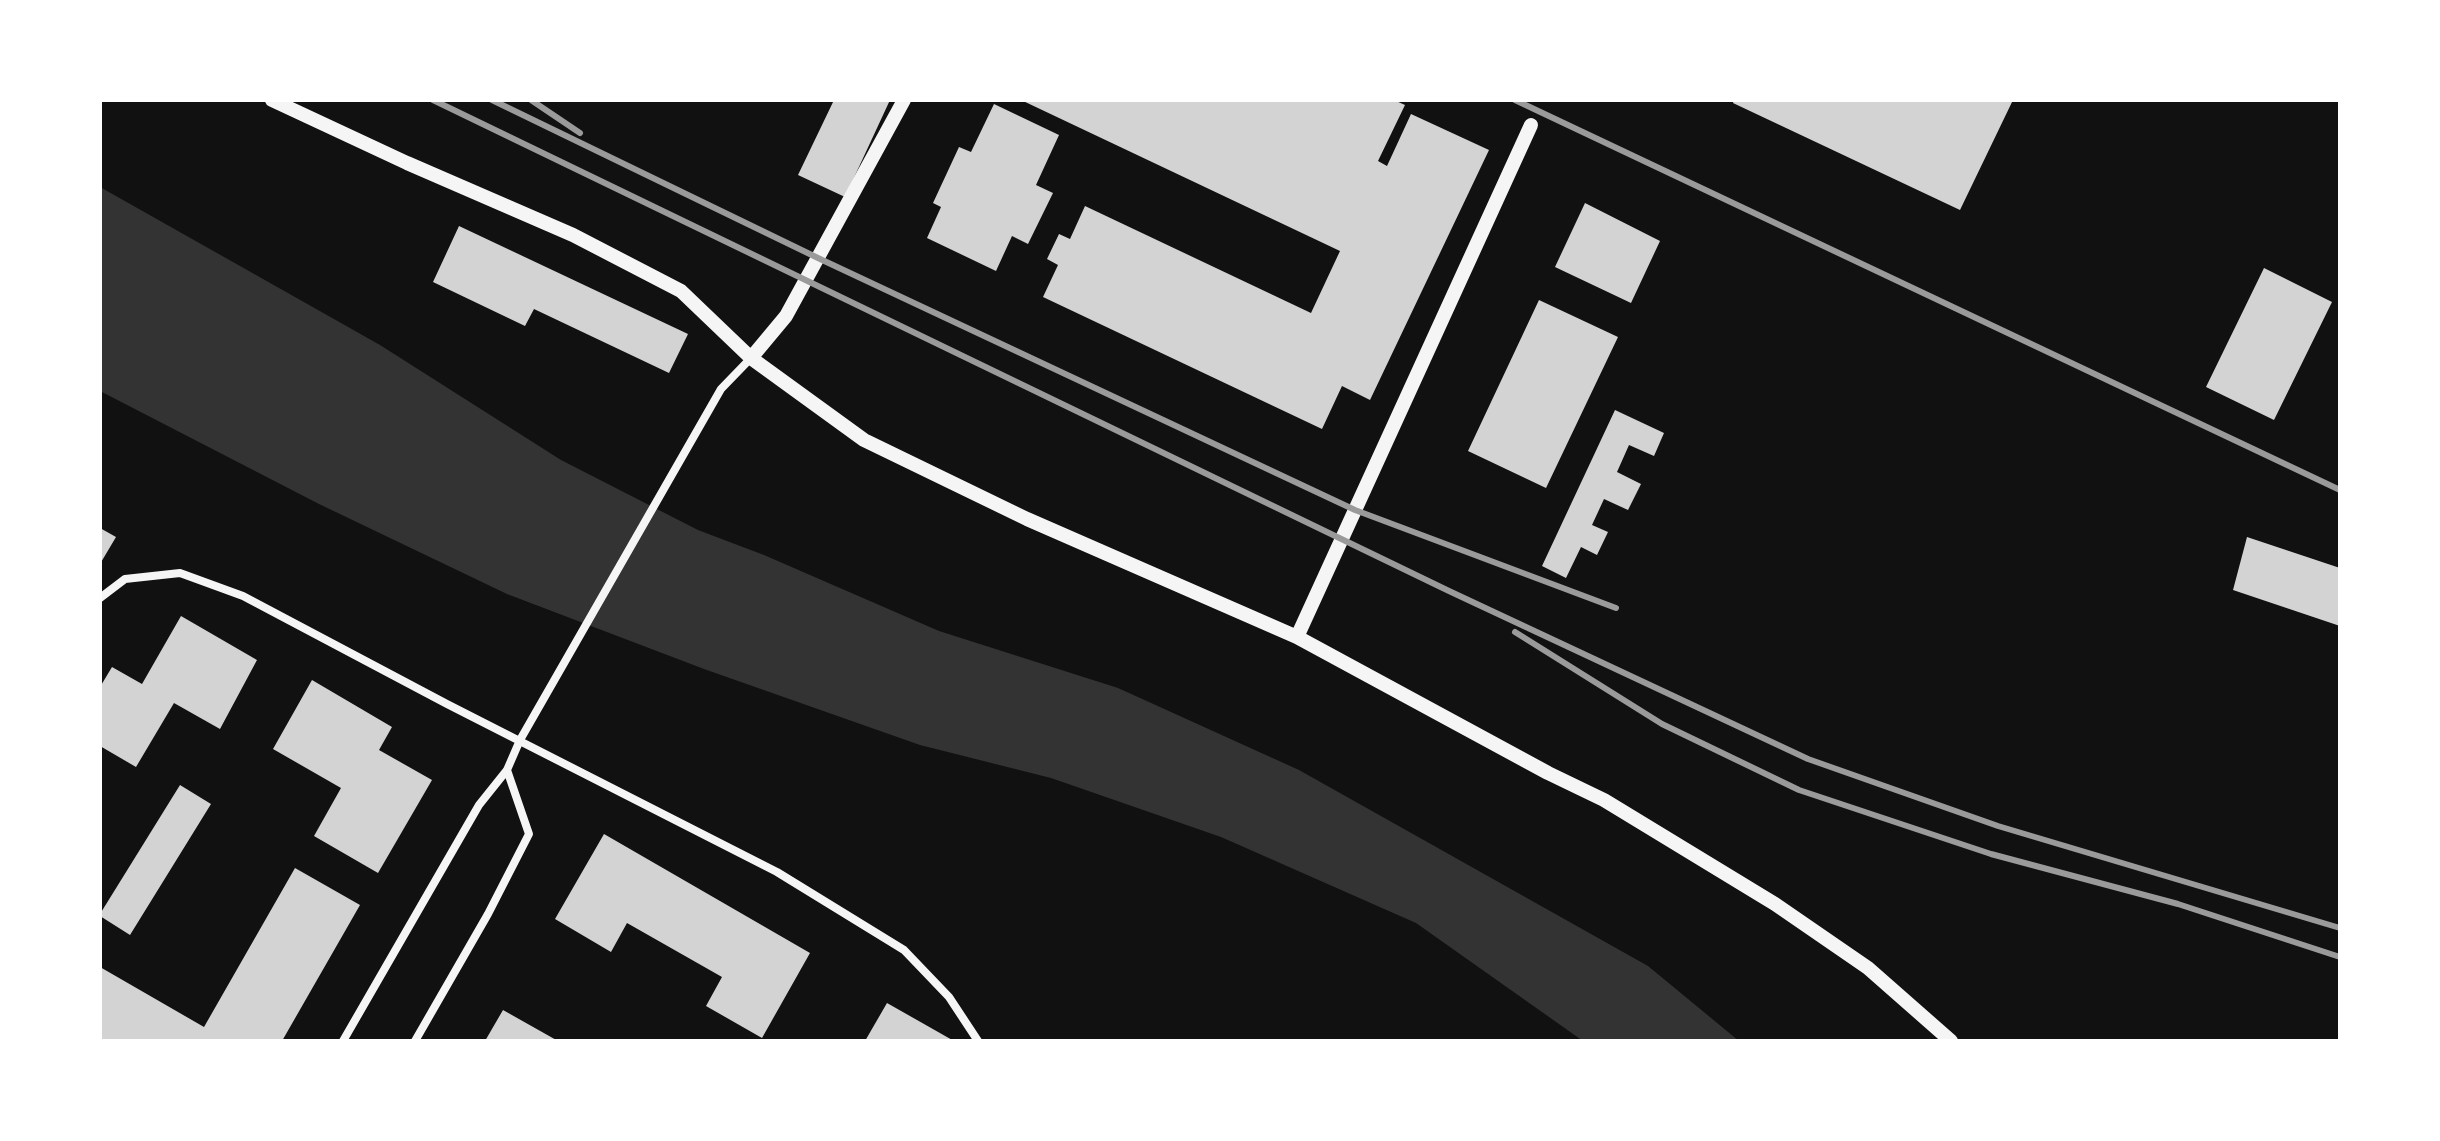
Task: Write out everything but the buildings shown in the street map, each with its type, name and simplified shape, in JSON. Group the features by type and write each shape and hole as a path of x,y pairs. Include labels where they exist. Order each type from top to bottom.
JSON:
{"street":[{"path":"272,100 573,235 681,291 751,358 864,440 1027,519 1297,637 1548,773 1604,800 1775,904 1868,968 1951,1041"},
{"path":"343,1041 479,805 507,770 553,680 721,389 786,316 904,100"},
{"path":"1297,637 1531,125"},
{"path":"100,598 125,579 180,573 243,596 777,872 904,950 949,997 978,1041"},
{"path":"415,1041 488,914 529,834 507,770"}],"shaded area":[{"path":"100,187 380,345 561,460 698,530 764,555 939,631 1118,688 1299,770 1648,966 1739,1041 1583,1041 1416,923 1221,837 1051,778 920,745 704,669 507,594 319,504 100,391"}],"railway":[{"path":"433,100 1449,591 1808,759 1998,826 2340,928"},
{"path":"492,100 818,258 1355,510 1616,608"},
{"path":"531,100 580,133"},
{"path":"1515,100 2340,490"},
{"path":"1515,632 1662,724 1799,790 1991,854 2178,904 2340,957"}]}
